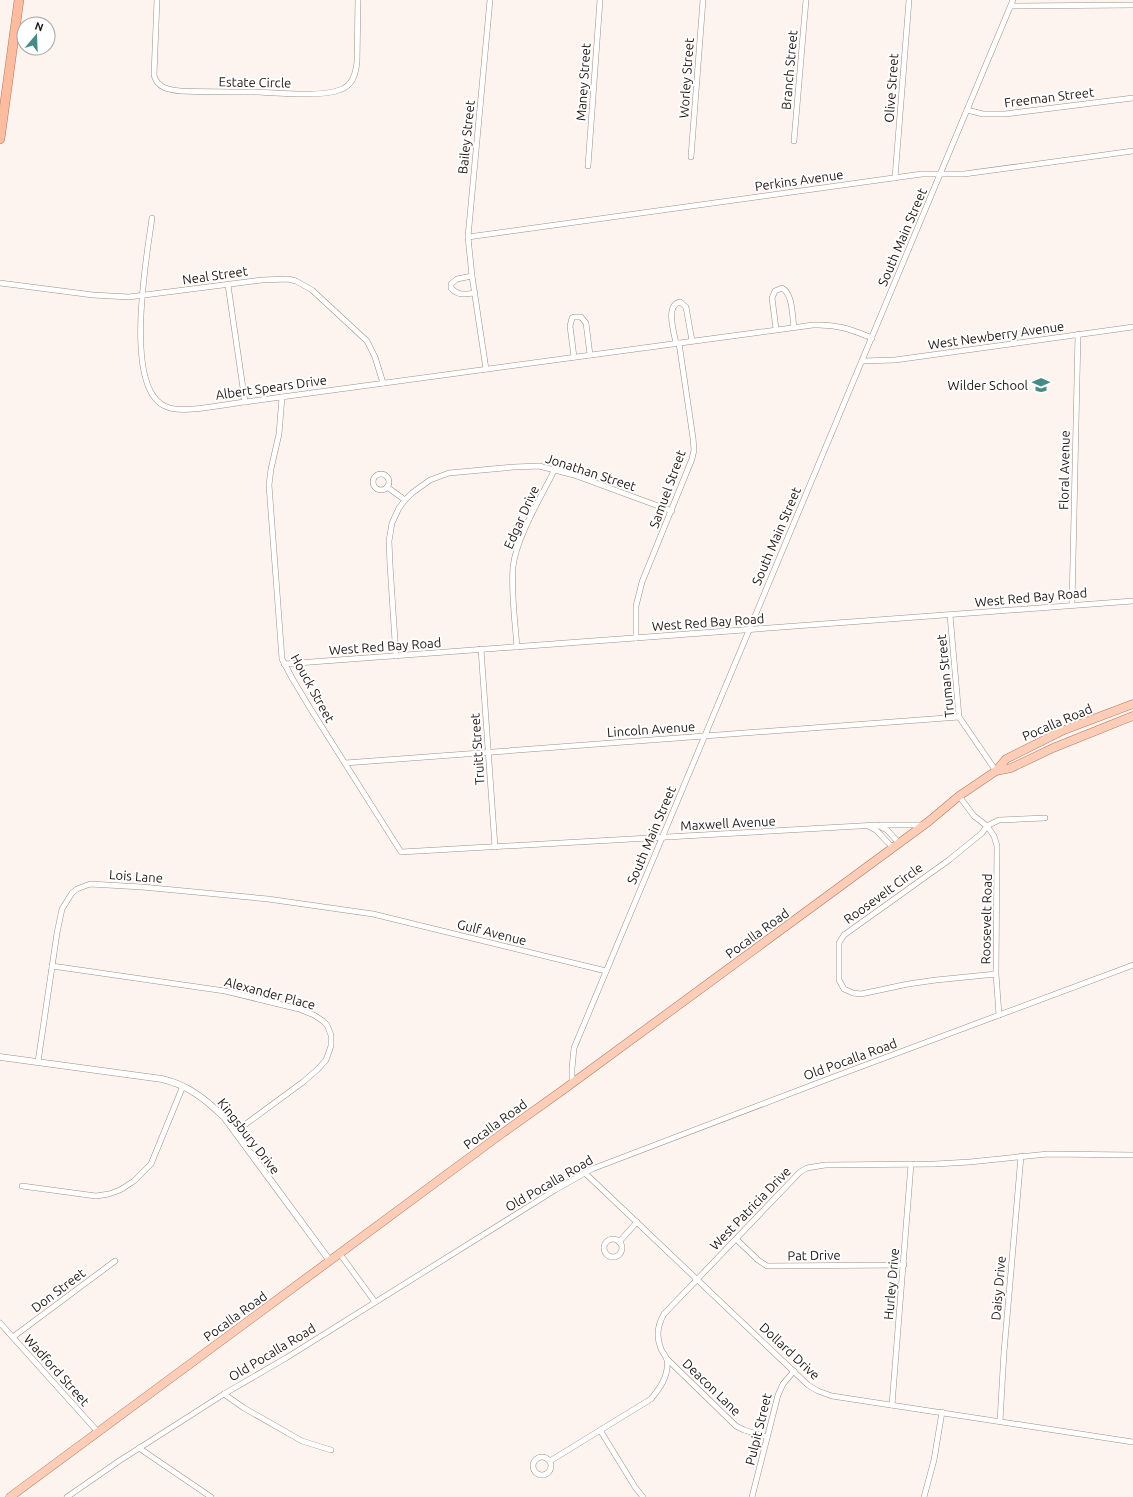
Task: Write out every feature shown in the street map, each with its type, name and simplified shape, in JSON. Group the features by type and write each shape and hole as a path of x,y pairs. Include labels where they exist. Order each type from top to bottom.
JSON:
{"highway":[{"path":"0,139 19,0"}],"main road":[{"name":"Pocalla Road","path":"10,1497 500,1134 925,825 959,796 996,771 1006,759 1069,728 1133,704"},
{"name":"Pocalla Road","path":"996,771 1011,768 1053,748 1133,716"}],"street":[{"name":"Estate Circle","path":"156,0 154,74 158,83 166,89 181,92 312,94 340,90 345,88 351,82 357,62 358,0"},
{"name":"Bailey Street","path":"486,369 474,293 468,237 490,0"},
{"name":"Maney Street","path":"588,166 600,0"},
{"name":"Worley Street","path":"691,157 703,0"},
{"name":"Branch Street","path":"794,142 806,0"},
{"name":"Olive Street","path":"895,178 909,0"},
{"name":"South Main Street","path":"572,1083 574,1048 1013,0"},
{"path":"1011,6 1132,3"},
{"name":"Freeman Street","path":"967,110 983,114 1005,114 1133,98"},
{"name":"Perkins Avenue","path":"468,237 922,174 964,174 1133,151"},
{"name":"Albert Spears Drive","path":"152,218 140,326 142,364 151,390 159,403 171,409 185,409 245,402 794,327 826,324 837,325 872,338"},
{"path":"472,276 453,280 450,284 451,288 460,294 474,293"},
{"name":"Neal Street","path":"0,283 107,297 129,297 278,278 292,280 308,286 367,341 375,357 383,383"},
{"path":"228,285 245,402"},
{"path":"776,329 772,298 775,291 782,288 786,290 789,297 794,327"},
{"path":"678,343 671,311 676,303 680,302 686,307 692,341"},
{"path":"574,357 570,326 572,318 574,317 581,317 586,323 590,355"},
{"name":"West Newberry Avenue","path":"862,361 894,360 1133,326"},
{"name":"Floral Avenue","path":"1072,605 1078,334"},
{"name":"Samuel Street","path":"636,638 637,598 642,582 672,511 694,450 678,343"},
{"name":"Houck Street","path":"282,397 279,434 271,468 269,485 282,659 284,664 401,852 495,847"},
{"name":"Jonathan Street","path":"396,656 390,541 392,523 399,508 405,500 424,484 449,473 533,466 555,469 672,511"},
{"name":"Edgar Drive","path":"517,647 513,578 516,552 523,534 555,469"},
{"path":"387,487 405,500"},
{"name":"West Red Bay Road","path":"284,664 1133,601"},
{"name":"Truman Street","path":"950,614 959,717 996,771"},
{"name":"Truitt Street","path":"481,650 495,847"},
{"name":"Lincoln Avenue","path":"346,763 959,717"},
{"path":"959,796 978,821 987,826 999,820 1045,818"},
{"path":"877,825 887,830 896,846"},
{"name":"Maxwell Avenue","path":"495,847 877,825 925,825"},
{"path":"867,826 876,830 896,846"},
{"name":"Roosevelt Circle","path":"987,826 982,833 949,860 844,935 838,943 838,971 839,980 844,989 856,994 908,984 996,974"},
{"name":"Roosevelt Road","path":"987,826 994,836 997,846 996,974 999,1016"},
{"name":"Lois Lane","path":"38,1062 57,933 62,909 77,888 90,884 142,887 268,899 373,914"},
{"name":"Gulf Avenue","path":"373,914 606,971"},
{"name":"Old Pocalla Road","path":"68,1497 139,1448 224,1394 286,1358 585,1173 836,1076 1133,965"},
{"name":"Alexander Place","path":"52,966 225,991 304,1011 323,1021 327,1025 331,1035 331,1046 326,1060 303,1082 235,1132"},
{"name":"Kingsbury Drive","path":"0,1057 162,1079 183,1086 204,1098 224,1118 235,1132 330,1261"},
{"path":"22,1186 96,1196 109,1194 120,1190 134,1181 151,1164 183,1086"},
{"name":"West Patricia Drive","path":"667,1359 657,1335 660,1321 664,1314 793,1178 807,1168 825,1164 970,1162 1048,1154 1133,1155"},
{"name":"Daisy Drive","path":"1000,1421 1004,1344 1021,1156"},
{"name":"Hurley Drive","path":"892,1405 911,1164"},
{"name":"Dollard Drive","path":"585,1173 808,1385 824,1394 1133,1442"},
{"path":"619,1242 637,1222"},
{"name":"Pat Drive","path":"736,1239 758,1260 767,1266 904,1265"},
{"path":"340,1254 375,1302"},
{"name":"Don Street","path":"13,1337 115,1261"},
{"name":"Wadford Street","path":"0,1323 98,1432"},
{"path":"550,1461 651,1399 659,1390 665,1377 667,1359"},
{"name":"Deacon Lane","path":"667,1359 736,1426 767,1437"},
{"name":"Pulpit Street","path":"752,1497 778,1395 794,1371"},
{"path":"224,1394 244,1408 302,1441 330,1450"},
{"path":"924,1497 934,1460 942,1412"},
{"path":"600,1430 635,1487 643,1497"},
{"path":"139,1448 211,1497"}],"place":[{"name":"Wilder School","path":"1041,385"}]}
